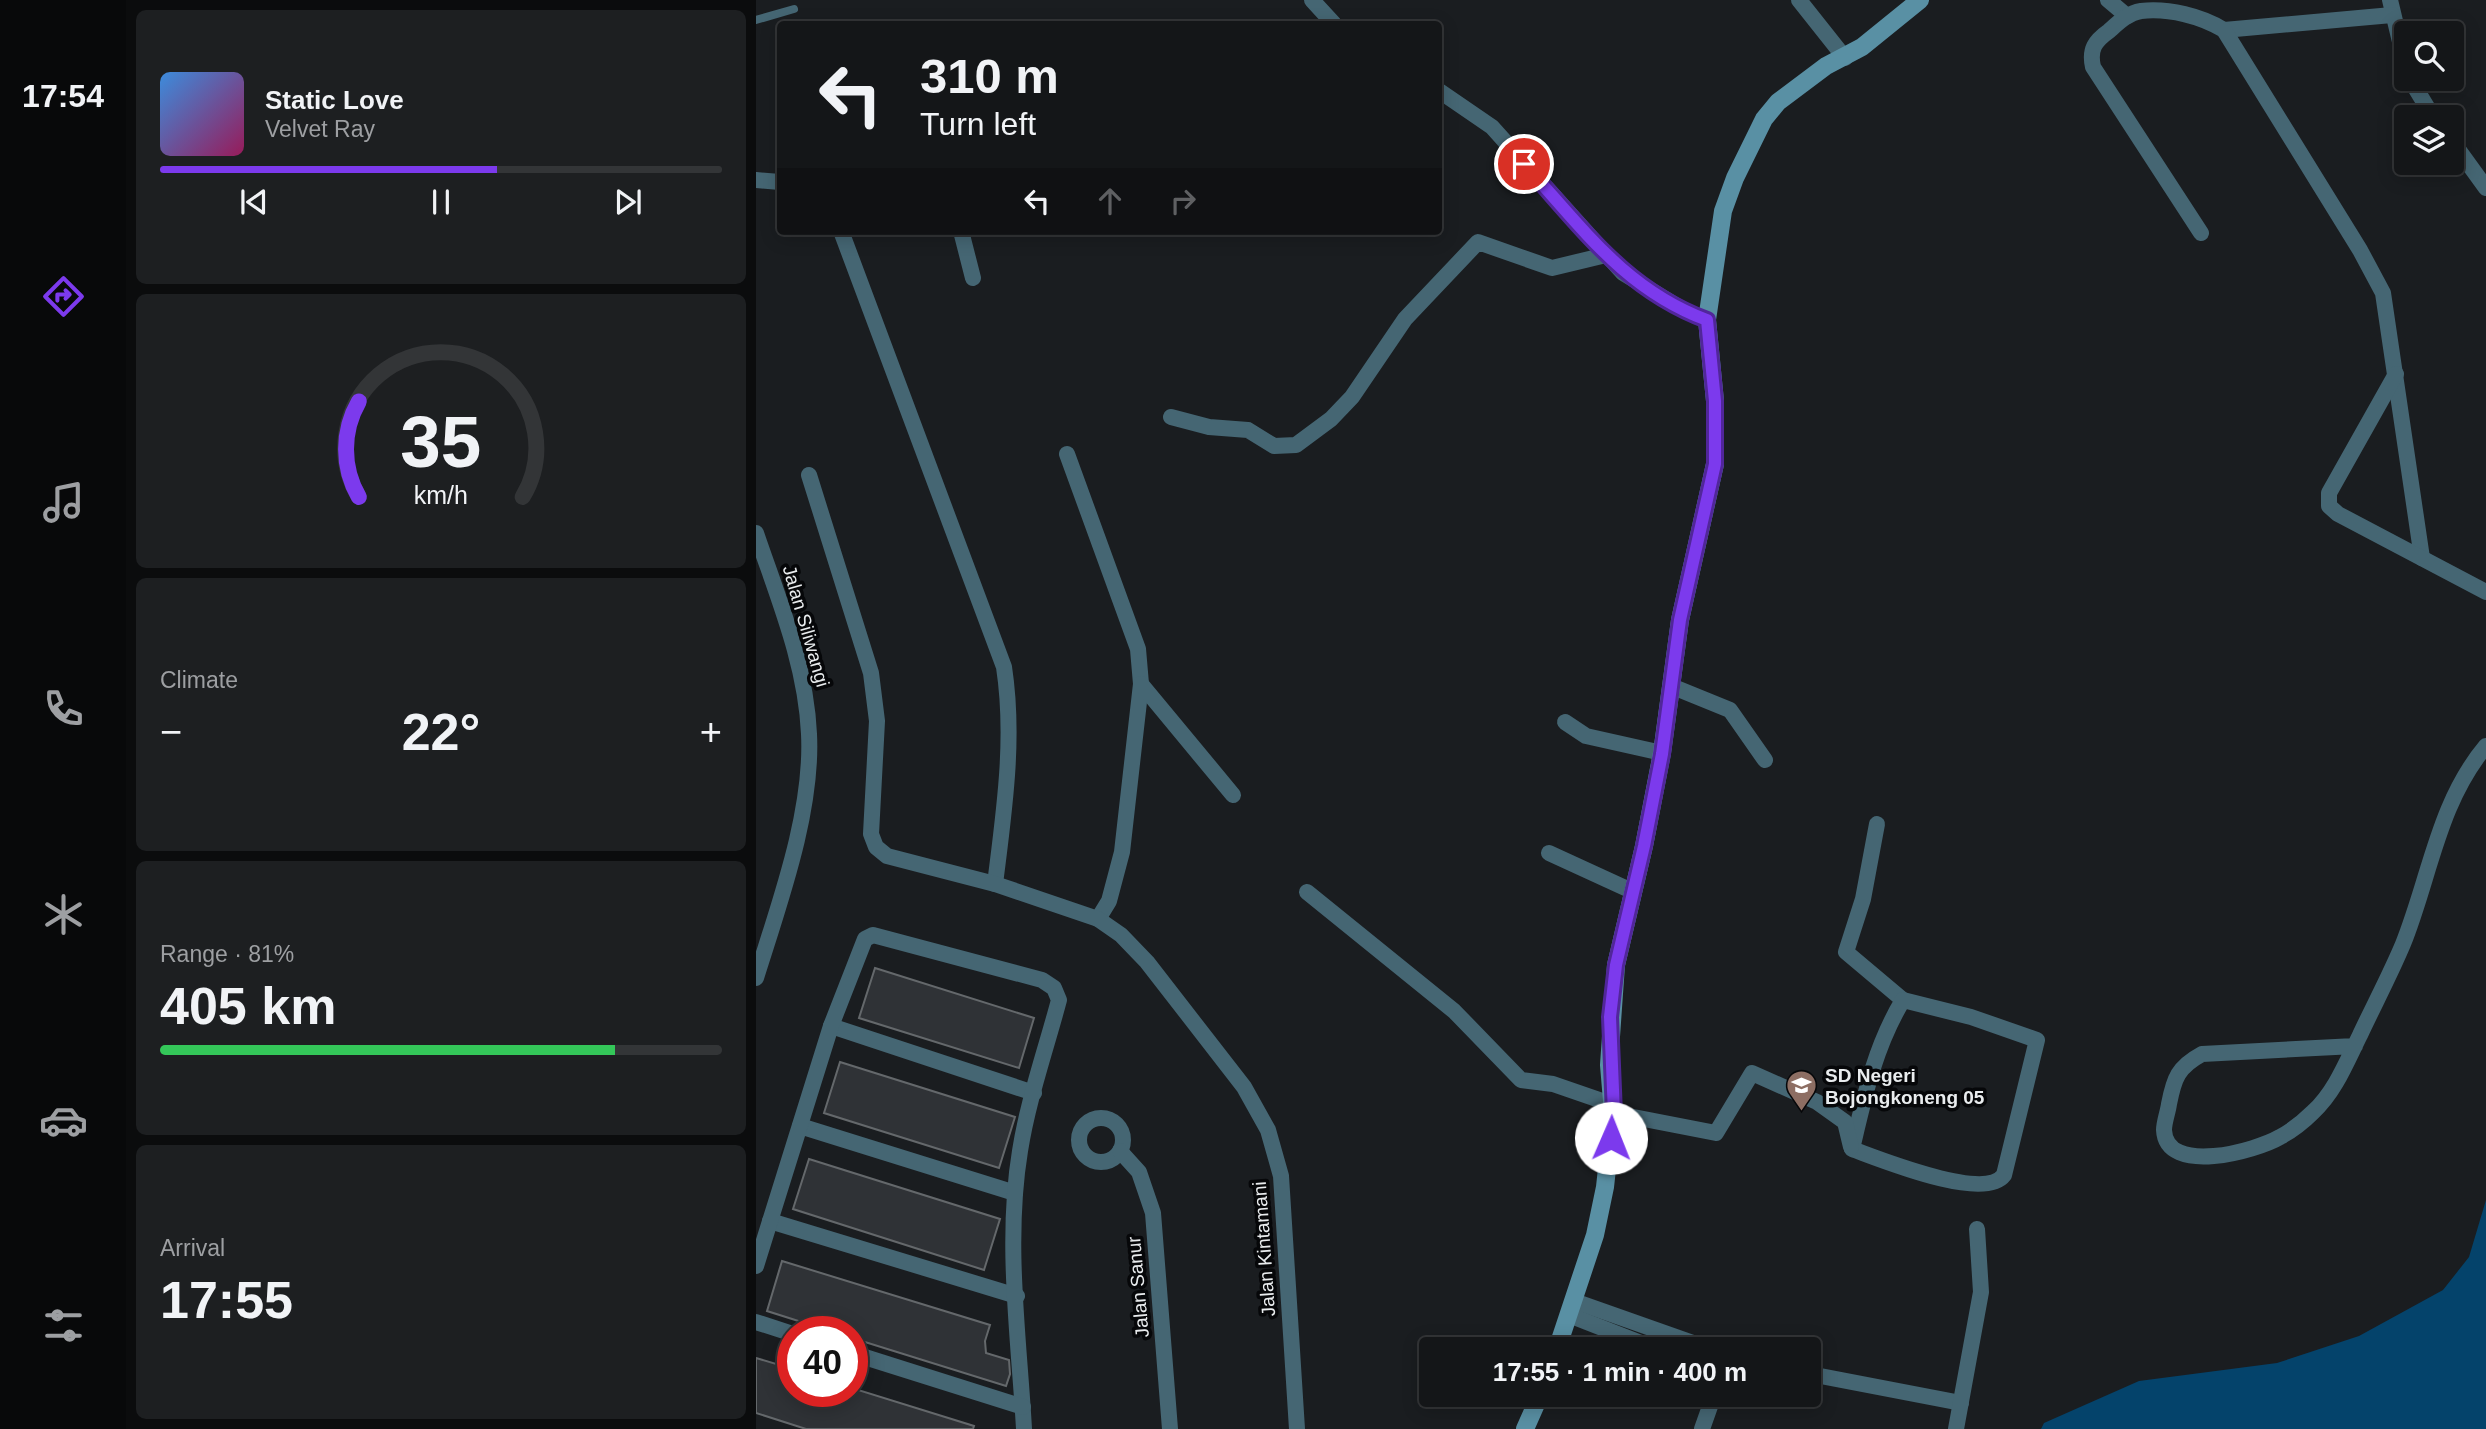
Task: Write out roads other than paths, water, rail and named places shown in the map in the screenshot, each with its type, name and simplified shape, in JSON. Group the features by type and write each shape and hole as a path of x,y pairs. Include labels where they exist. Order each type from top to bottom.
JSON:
{"street":[{"path":"1312,0 1331,21"},
{"path":"1799,0 1845,58"},
{"path":"1561,1337 1595,1235 1612,1109 1612,995 1662,754 1680,620 1715,464 1715,401 1707,320 1723,211 1735,178 1764,119 1778,102 1803,82 1845,58 1920,0"},
{"path":"2108,0 2127,16"},
{"path":"2224,30 2391,7"},
{"path":"2201,233 2093,67 2090,54 2096,40 2127,16 2141,11 2203,17 2224,30 2360,250 2383,293 2422,558"},
{"path":"1442,93 1492,127 1606,255 1637,282 1686,312 1707,320"},
{"path":"2464,158 2486,188"},
{"path":"756,180 777,182"},
{"path":"842,235 1004,667 1009,702 1007,783 995,884"},
{"path":"962,235 973,278"},
{"path":"1171,416 1209,427 1248,430 1274,446 1296,445 1331,419 1352,397 1405,319 1478,242 1552,268 1606,255"},
{"path":"2396,374 2329,493 2329,506 2338,514 2486,592"},
{"path":"1067,454 1138,649 1141,684 1122,852 1109,901 1098,919"},
{"name":"Jalan Kintamani","path":"809,475 872,673 877,721 871,834 876,847 887,856 995,884 1098,919 1121,934 1147,962 1244,1087 1268,1130 1281,1177 1297,1429"},
{"name":"Jalan Siliwangi","path":"756,533 794,646 809,732 806,790 759,957 756,978"},
{"path":"1141,684 1233,795"},
{"path":"1671,686 1730,710 1765,760"},
{"path":"1565,722 1586,736 1662,754"},
{"path":"2354,1046 2202,1054 2184,1064 2173,1085 2164,1132 2171,1146 2189,1157 2246,1151 2279,1137 2315,1111 2335,1084 2354,1046 2403,945 2430,869 2443,816 2467,769 2486,746"},
{"path":"1852,1149 1940,1178 1979,1185 1994,1184 2004,1175 2037,1040 1971,1017 1903,1000 1846,952 1863,900 1877,824"},
{"path":"1549,853 1634,892"},
{"path":"1307,892 1454,1011 1521,1080 1553,1084 1612,1109 1716,1133 1752,1073 1818,1101 1845,1122 1852,1149"},
{"path":"756,1266 831,1026 859,948 865,939 873,935 1042,980 1054,988 1059,1000 1020,1150 1015,1193 1024,1429"},
{"path":"1852,1149 1870,1073 1891,1019 1903,1000"},
{"path":"831,1026 1034,1093"},
{"path":"800,1126 1015,1193"},
{"name":"Jalan Sanur","path":"1121,1151 1139,1172 1153,1213 1170,1429"},
{"path":"770,1222 1017,1296"},
{"path":"1956,1429 1982,1292 1977,1229"},
{"path":"1571,1308 1631,1337"},
{"path":"1571,1308 1669,1337"},
{"path":"756,1322 777,1329"},
{"path":"868,1358 1023,1407"},
{"path":"1821,1376 1961,1403"},
{"path":"1525,1429 1535,1407"},
{"path":"1702,1429 1710,1407"}],"lane":[{"path":"756,20 794,9"}],"place":[{"name":"SD Negeri Bojongkoneng 05","path":"1802,1113"}]}
